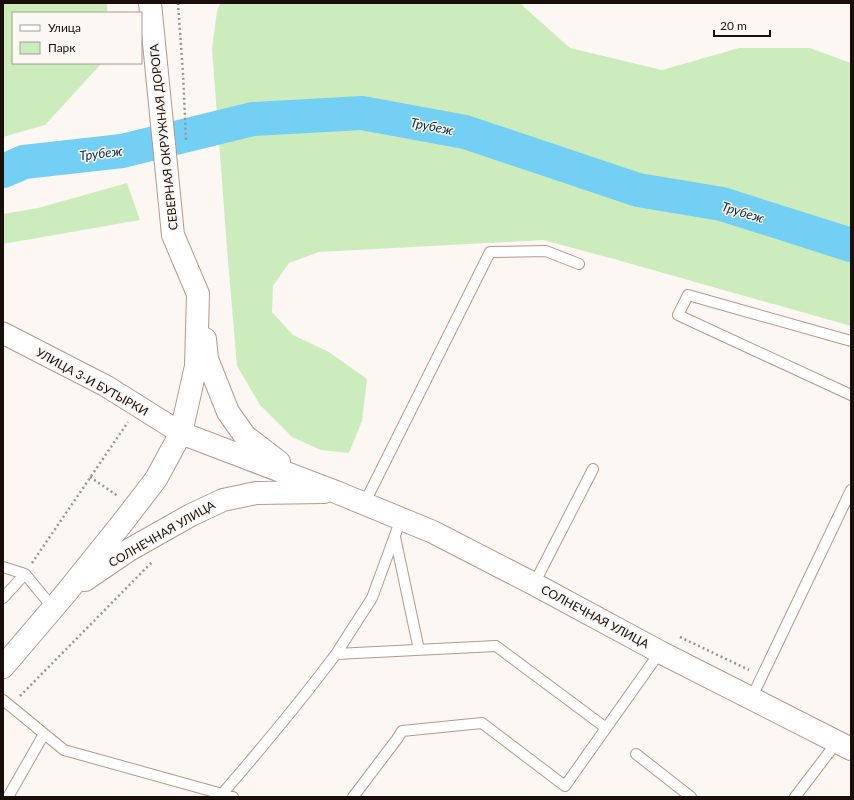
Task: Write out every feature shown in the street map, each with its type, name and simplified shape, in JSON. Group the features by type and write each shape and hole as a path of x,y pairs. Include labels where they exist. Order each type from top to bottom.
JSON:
{"main road":[{"name":"СЕВЕРНАЯ ОКРУЖНАЯ ДОРОГА","path":"60,601 156,479 180,433 196,366 198,294 173,235 150,3"},
{"path":"198,294 207,359 228,412 244,436 299,478"},
{"name":"СОЛНЕЧНАЯ УЛИЦА","path":"180,433 364,504 398,528 433,532 534,584 660,652 844,745"},
{"name":"СОЛНЕЧНАЯ УЛИЦА","path":"60,601 129,550 191,515 223,500 256,493 336,492"},
{"path":"3,667 60,601"}],"street":[{"name":"УЛИЦА 3-И БУТЫРКИ","path":"3,333 106,386 180,433"}],"lane":[{"path":"364,504 490,252 546,251 579,264"},
{"path":"851,341 688,295 678,315 851,395"},
{"path":"534,584 593,469"},
{"path":"751,699 851,490"},
{"path":"398,528 419,650"},
{"path":"222,794 277,729 336,654 372,598 398,528"},
{"path":"3,567 25,574 60,601"},
{"path":"3,598 25,574"},
{"path":"336,654 496,646 606,728"},
{"path":"353,797 402,731 482,723 565,786 660,652"},
{"path":"7,703 64,750 233,797"},
{"path":"8,797 44,734"},
{"path":"795,797 844,745"},
{"path":"636,754 691,797"}],"path":[{"path":"178,3 186,146"},
{"path":"25,574 138,406"},
{"path":"7,703 157,557"},
{"path":"676,636 762,676"}],"green space":[{"path":"3,3 107,3 107,12 12,12 12,64 101,64 45,125 3,137"},
{"path":"220,3 521,3 570,48 662,70 739,48 810,48 851,63 851,326 543,240 319,252 289,263 273,286 272,312 293,335 329,352 367,379 362,421 349,453 321,450 292,437 260,405 237,366 212,49 217,11"},
{"path":"127,183 140,220 3,244 3,214 38,208"}],"waterway":[{"name":"Трубеж","path":"3,171 24,162 122,151 253,119 362,113 465,132 638,190 722,204 851,245"}]}
